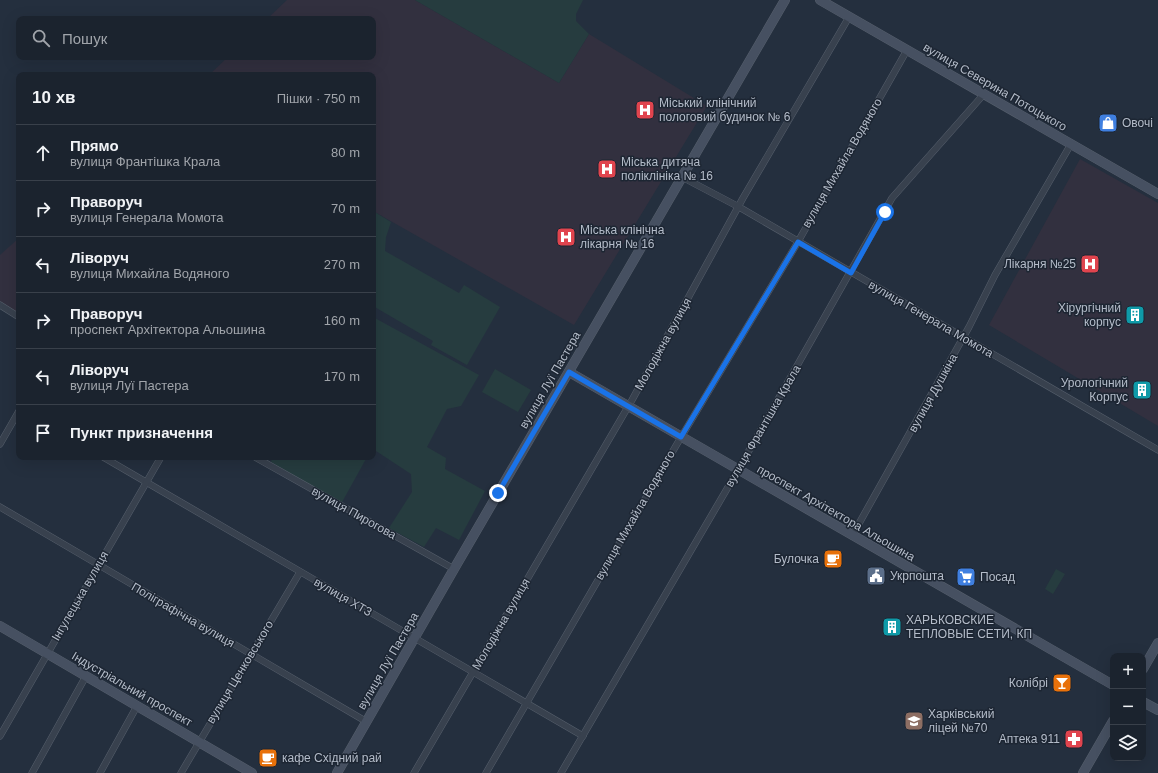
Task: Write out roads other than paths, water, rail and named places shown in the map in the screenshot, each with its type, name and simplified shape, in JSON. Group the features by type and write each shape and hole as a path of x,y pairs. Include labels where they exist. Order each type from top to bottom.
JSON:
{"street":[{"name":"вулиця Луї Пастера","path":"337,773 785,0"},
{"name":"вулиця Северина Потоцького","path":"820,0 1158,194"},
{"name":"Молодіжна вулиця","path":"414,773 628,406 739,207 849,18"},
{"name":"вулиця Михайла Водяного","path":"486,773 681,437 798,242 907,50"},
{"name":"вулиця Франтішка Крала","path":"561,773 738,470 851,273 892,198 984,94"},
{"name":"вулиця Душкіна","path":"852,536 963,338 995,275 1071,144"},
{"name":"вулиця Генерала Момота","path":"682,177 739,207 1158,450"},
{"path":"0,305 16,315"},
{"name":"проспект Архітектора Альошина","path":"569,372 1110,683"},
{"path":"0,444 16,416"},
{"name":"вулиця ХТЗ","path":"108,460 583,736"},
{"name":"Інгулецька вулиця","path":"0,736 97,565 159,460"},
{"name":"вулиця Пирогова","path":"260,460 454,569"},
{"name":"Поліграфічна вулиця","path":"0,507 250,655 367,722"},
{"name":"вулиця Ценковського","path":"181,773 300,572"},
{"name":"Індустріальний проспект","path":"0,626 252,773"},
{"path":"1146,664 1158,643"},
{"path":"32,773 86,676"},
{"path":"1146,704 1158,710"},
{"path":"100,773 137,706"},
{"path":"1083,773 1111,725"}],"place":[{"name":"Міський клінічний пологовий будинок № 6","path":"645,110"},
{"name":"Овочі","path":"1108,123"},
{"name":"Міська дитяча поліклініка № 16","path":"607,169"},
{"name":"Міська клінічна лікарня № 16","path":"566,237"},
{"name":"Лікарня №25","path":"1090,264"},
{"name":"Хірургічний корпус","path":"1135,315"},
{"name":"Урологічний Корпус","path":"1142,390"},
{"name":"Булочка","path":"833,559"},
{"name":"Укрпошта","path":"876,576"},
{"name":"Посад","path":"966,577"},
{"name":"ХАРЬКОВСКИЕ ТЕПЛОВЫЕ СЕТИ, КП","path":"892,627"},
{"name":"Колібрі","path":"1062,683"},
{"name":"Харківський ліцей №70","path":"914,721"},
{"name":"Аптека 911","path":"1074,739"},
{"name":"кафе Східний рай","path":"268,758"}]}
